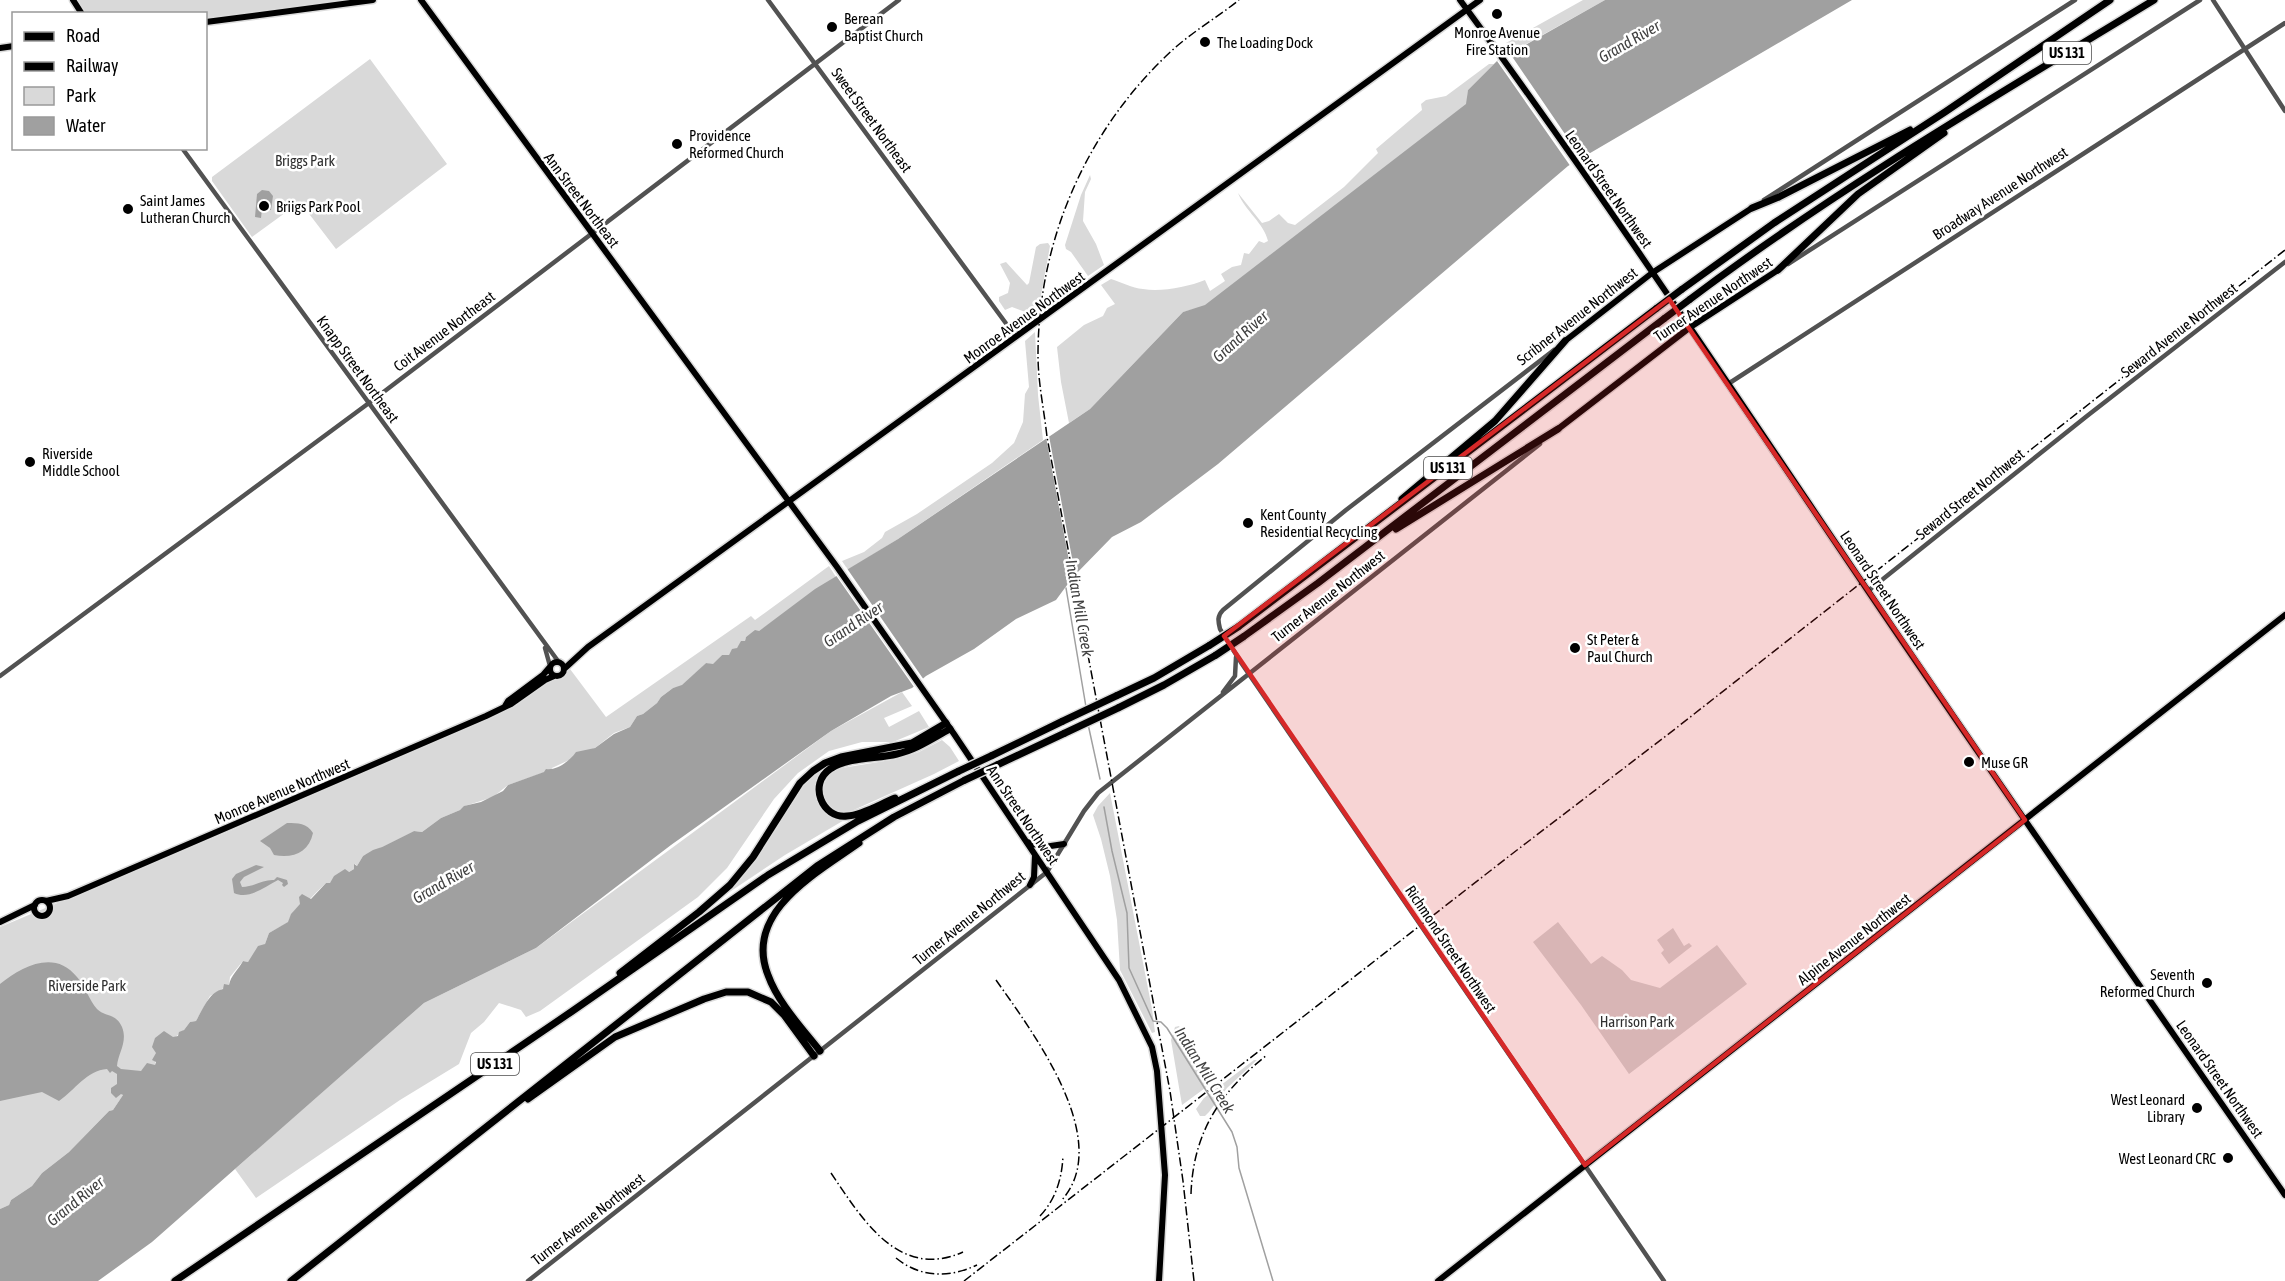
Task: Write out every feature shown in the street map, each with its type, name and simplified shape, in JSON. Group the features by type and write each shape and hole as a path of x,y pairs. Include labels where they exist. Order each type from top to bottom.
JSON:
{"highway":[{"name":"US 131","path":"175,1281 593,998 787,863 858,821 1172,668 1238,627 1657,308 1773,223 1945,112 2110,0"},
{"name":"US 131","path":"291,1281 797,880 843,848 894,817 965,780 1118,708 1216,655 1359,552 1665,318 1781,233 1980,106 2154,0"},
{"path":"1778,270 1858,194 1980,106"},
{"path":"1752,208 1779,197 1945,112"},
{"path":"1386,515 1409,492 1495,421 1565,341"},
{"path":"1359,552 1558,429"},
{"path":"928,786 847,816 839,816 829,811 821,802 819,791 821,778 830,768 898,754 914,748 948,726"},
{"path":"593,998 642,955 699,912 730,885 753,857 800,783 813,771 825,763 842,757 912,743 948,726"},
{"path":"817,1053 768,975 763,954 765,934 773,914 787,898 894,817"},
{"path":"471,1138 615,1037 717,994 748,992 771,1002 817,1053"}],"main road":[{"path":"207,22 373,0"},
{"name":"Ann Street Northeast","path":"421,0 725,413"},
{"name":"Leonard Street Northwest","path":"1460,0 1503,57 2025,820 2285,1195"},
{"name":"Monroe Avenue Northwest","path":"564,669 581,652 1373,75 1480,0"},
{"name":"Scribner Avenue Northwest","path":"1565,341 1652,273 1752,208"},
{"name":"Turner Avenue Northwest","path":"1558,429 1689,328 1778,270"},
{"name":"Ann Street Northwest","path":"725,413 919,684 1119,980 1154,1055 1158,1080 1165,1175 1159,1281"},
{"name":"Alpine Avenue Northwest","path":"1438,1281 2285,615"},
{"name":"Monroe Avenue Northwest","path":"559,662 581,652"},
{"path":"552,662 559,662 564,669 561,675 554,676 549,667 552,662"},
{"name":"Monroe Avenue Northwest","path":"46,901 68,896 486,716 511,704 538,682 549,667"},
{"name":"Monroe Avenue Northwest","path":"538,682 554,676"},
{"path":"1027,842 1044,847 1064,844"},
{"path":"1030,885 1034,877 1035,855"},
{"name":"Monroe Avenue Northwest","path":"50,909 68,896"},
{"path":"0,922 39,901 46,901 50,909 44,915 12,916"},
{"path":"35,905 38,914"}],"street":[{"name":"Sweet Street Northeast","path":"768,0 1016,337"},
{"name":"Coit Avenue Northeast","path":"0,676 368,404 899,0"},
{"name":"Scribner Avenue Northwest","path":"1752,208 2075,0"},
{"name":"Turner Avenue Northwest","path":"1778,270 2200,0"},
{"path":"2213,0 2285,111"},
{"name":"Broadway Avenue Northwest","path":"1728,384 2285,23"},
{"name":"Knapp Street Northeast","path":"183,150 559,662"},
{"name":"Seward Avenue Northwest","path":"2087,416 2285,262"},
{"name":"Scribner Avenue Northwest","path":"1220,629 1218,618 1223,610 1342,514 1565,341"},
{"name":"Seward Street Northwest","path":"1868,591 2087,416"},
{"name":"Turner Avenue Northwest","path":"528,1281 1047,872 1084,811 1098,793 1558,429"},
{"name":"Richmond Street Northwest","path":"1220,629 1664,1281"},
{"path":"543,642 549,667"},
{"path":"1210,705 1235,676 1236,654"}],"highlighted area":[{"path":"1669,299 2025,820 1585,1165 1224,636"}],"green space":[{"path":"76,0 351,0 207,19 207,12 85,12"},
{"path":"1583,0 1605,0 1512,52 1506,43"},
{"name":"Briggs Park","path":"370,59 447,164 336,249 300,202 252,237 212,181 212,177"},
{"path":"1489,64 1494,64 1468,90 1467,104 1205,306 1183,312 1090,409 1069,423 1057,347 1084,325 1103,316 1107,308 1115,304 1101,285 1111,279 1139,288 1158,290 1183,287 1205,280 1210,291 1225,281 1221,274 1232,267 1241,265 1244,253 1249,254 1259,241 1264,243 1268,241 1263,228 1245,206 1238,193 1262,223 1279,214 1288,223 1295,225 1344,187 1378,153 1376,149 1422,110 1421,104 1426,100 1446,96"},
{"path":"1090,175 1091,179 1085,192 1083,221 1096,244 1104,265 1088,276 1065,245"},
{"path":"1048,243 1050,246 1038,312 1033,315 1012,307 1005,310 999,297 1008,293 1010,283 1000,264 1006,262 1027,285 1036,247"},
{"path":"1035,332 1043,440 898,539 848,570 842,561 864,552 882,538 885,532 917,514 992,463 1014,443 1023,422 1025,394 1029,387 1025,341"},
{"name":"Riverside Park","path":"829,566 836,577 759,631 746,637 745,641 729,655 722,655 713,665 706,663 682,686 673,688 643,714 637,716 630,727 614,733 595,748 551,770 508,785 493,797 465,806 441,818 422,832 414,831 363,856 357,866 355,864 354,869 326,883 295,910 289,922 269,933 265,944 248,962 243,961 230,977 229,985 210,996 196,1021 190,1022 184,1030 156,1053 155,1065 141,1071 116,1098 121,1093 123,1095 113,1110 109,1111 69,1152 42,1173 32,1186 11,1200 9,1205 0,1209 0,927 225,833 488,718 568,669 606,717 751,616 755,620"},
{"path":"902,692 912,706 884,718 889,727 919,711 929,727 893,742 862,742 829,751 798,773 774,799 727,868 698,897 540,1011 526,1017 521,1010 499,1003 484,1022 471,1033 459,1064 400,1100 256,1198 235,1169 424,1003 536,948 831,731"},
{"path":"942,740 950,747 959,761 847,813 832,808 827,802 824,796 825,782 836,769 897,759 919,752"},
{"path":"831,763 822,772 816,785 816,798 824,809 846,819 785,855 725,895 796,793 809,778"},
{"path":"1110,793 1152,1009 1155,1032 1152,1033 1120,970 1117,920 1110,876 1093,815"},
{"name":"Harrison Park","path":"1558,922 1591,964 1602,956 1622,970 1631,980 1660,988 1717,945 1747,984 1629,1074 1533,942"},
{"path":"1673,928 1684,946 1689,943 1692,946 1669,964 1661,953 1664,950 1657,940"},
{"path":"1179,1026 1212,1083 1182,1105 1171,1040 1175,1027"},
{"path":"1257,1060 1227,1088 1209,1112 1205,1116 1200,1116 1196,1109 1204,1098"}],"water":[{"name":"Grand River","path":"1605,0 1852,0 1568,166 1218,464 1141,522 1112,537 1073,577 1056,600 1016,619 974,649 926,676 912,688 891,696 831,731 671,845 536,948 424,1003 152,1242 98,1281 0,1281 0,1209 9,1205 11,1200 32,1186 42,1173 69,1152 109,1111 113,1110 123,1095 116,1098 111,1093 111,1088 117,1084 117,1074 112,1071 110,1073 107,1069 87,1077 59,1101 42,1092 0,1101 0,984 28,966 49,962 59,964 80,981 97,1009 114,1017 120,1023 124,1038 117,1066 121,1069 141,1071 147,1063 155,1065 156,1062 152,1060 156,1053 152,1047 155,1038 164,1031 173,1037 178,1036 179,1032 184,1030 190,1022 196,1021 210,997 223,989 224,984 229,985 243,961 248,962 258,946 265,944 269,933 288,922 291,914 300,904 299,897 302,894 311,899 326,883 330,883 334,876 345,869 349,872 354,869 354,864 357,866 363,856 373,850 414,831 422,832 441,818 464,806 481,802 503,791 508,785 544,772 546,769 558,767 567,762 576,752 595,748 614,734 630,727 637,716 643,714 673,688 682,685 706,663 713,664 722,655 729,655 732,649 737,648 741,641 745,641 746,637 755,630 759,631 815,589 898,539 1090,409 1183,312 1205,305 1466,104 1468,90 1497,61"},
{"name":"Briigs Park Pool","path":"262,190 269,191 273,196 271,210 262,209 261,218 255,217 257,194"},
{"path":"287,823 308,827 313,833 311,840 299,853 288,856 274,855 270,848 260,841"},
{"path":"256,865 264,867 244,877 240,882 242,887 274,880 277,877 287,880 288,884 284,887 283,883 278,880 251,894 234,893 232,879 236,874"}],"pier":[{"path":"1509,52 1582,159 1571,167 1497,61"},
{"path":"1049,436 1076,579 1073,582 1046,437"},
{"path":"846,567 924,680 914,687 835,574"}],"waterway":[{"name":"Indian Mill Creek","path":"1066,588 1086,707"},
{"name":"Indian Mill Creek","path":"1088,724 1100,779"},
{"name":"Indian Mill Creek","path":"1104,807 1127,913 1129,968 1153,1021 1161,1022 1167,1028 1232,1132 1237,1147 1239,1168 1273,1281"}],"railway":[{"path":"1194,1281 1170,1091 1047,437 1038,355 1040,311 1047,268 1074,186 1094,147 1118,111 1146,77 1177,46 1239,0"},
{"path":"964,1281 1675,729 2285,250"},
{"path":"996,980 1046,1056 1062,1087 1074,1118 1079,1148 1075,1176 1061,1201"},
{"path":"1191,1194 1197,1152 1212,1116 1236,1084 1267,1055"},
{"path":"1040,1216 1050,1203 1057,1188 1063,1156"},
{"path":"831,1173 869,1225 884,1240 901,1251 919,1258 940,1259 963,1252"},
{"path":"896,1258 915,1269 935,1274 956,1272 977,1265"}],"place":[{"name":"Monroe Avenue Fire Station","path":"1497,14"},
{"name":"Berean Baptist Church","path":"832,27"},
{"name":"The Loading Dock","path":"1205,42"},
{"name":"Providence Reformed Church","path":"677,144"},
{"name":"Briigs Park Pool","path":"264,206"},
{"name":"Saint James Lutheran Church","path":"128,209"},
{"name":"Riverside Middle School","path":"30,462"},
{"name":"Kent County Residential Recycling","path":"1248,523"},
{"name":"St Peter & Paul Church","path":"1575,648"},
{"name":"Muse GR","path":"1969,762"},
{"name":"Seventh Reformed Church","path":"2207,983"},
{"name":"West Leonard Library","path":"2197,1108"},
{"name":"West Leonard CRC","path":"2228,1158"}]}
